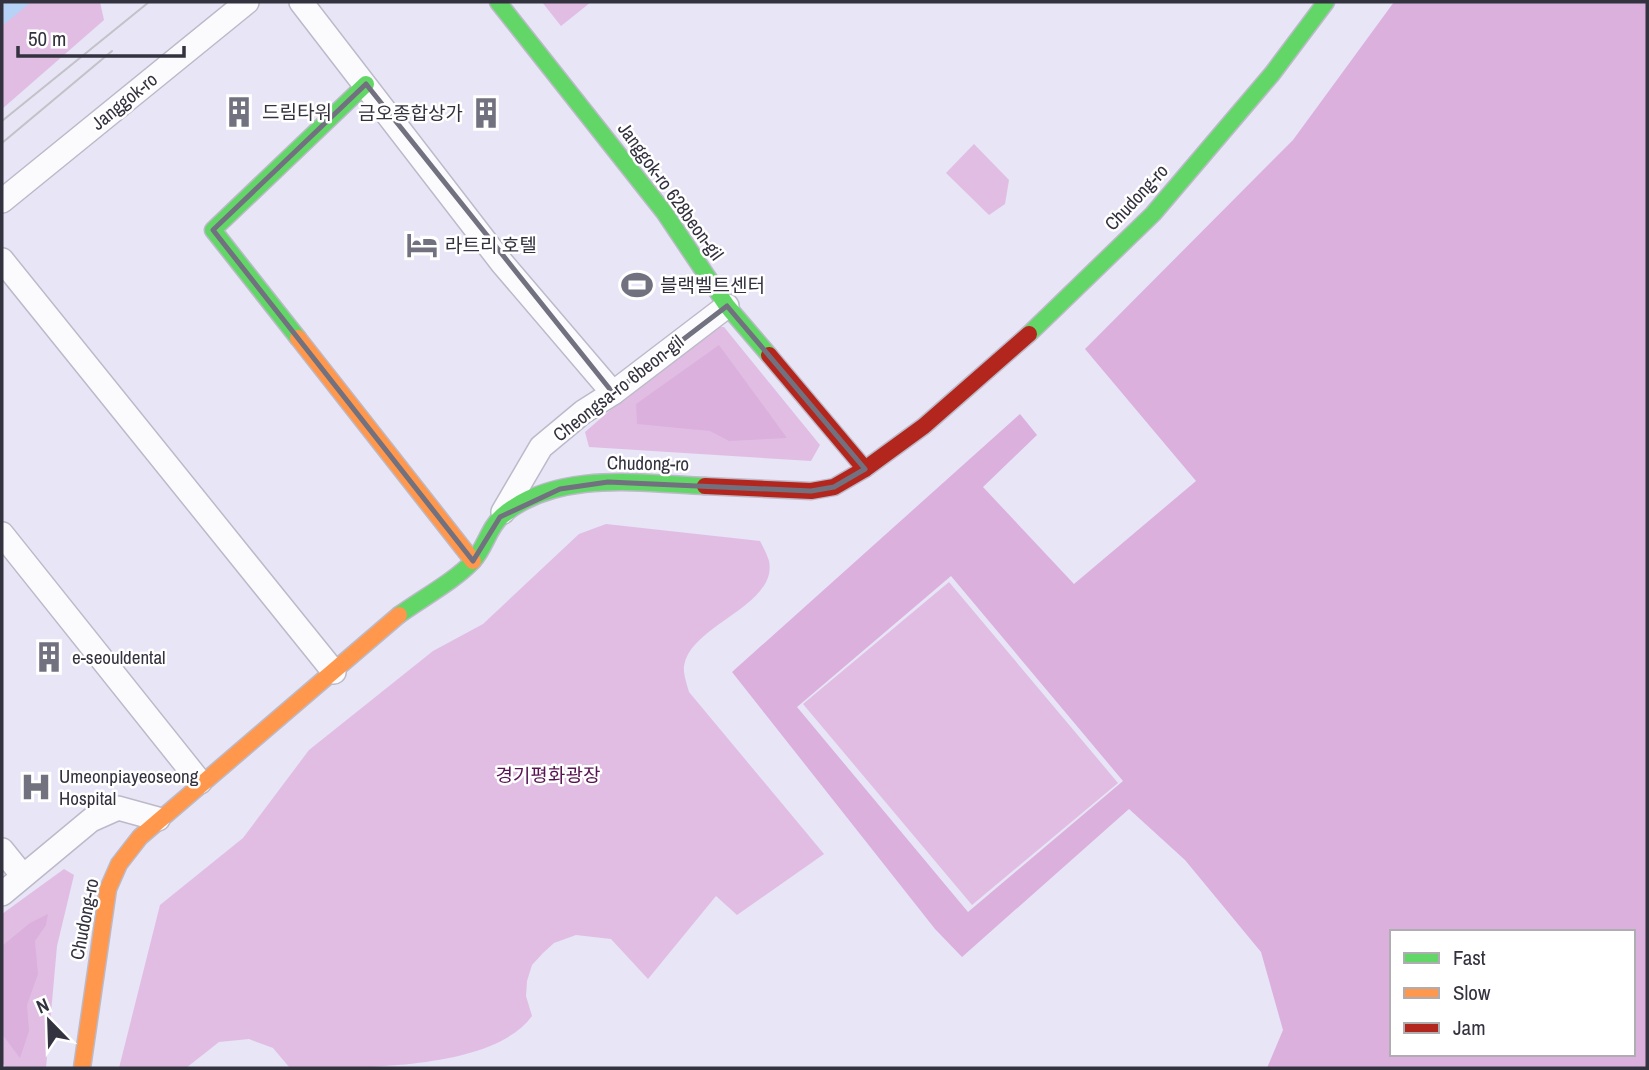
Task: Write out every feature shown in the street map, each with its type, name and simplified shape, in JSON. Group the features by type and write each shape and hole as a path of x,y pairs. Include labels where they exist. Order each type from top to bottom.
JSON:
{"street":[{"name":"Janggok-ro","path":"2,201 247,2"},
{"path":"301,2 502,263 613,393"},
{"name":"Janggok-ro 628beon-gil","path":"498,2 664,212 727,306 866,469"},
{"name":"Chudong-ro","path":"82,1068 108,889 119,864 158,819 200,782 334,672 382,627 472,561 500,517 523,502 560,489 608,482 811,491 834,487 866,469 924,426 1022,341 1153,214 1272,74 1326,2"},
{"path":"366,84 249,200 213,230 472,561"},
{"path":"2,260 334,672"},
{"name":"Cheongsa-ro 6beon-gil","path":"500,517 541,447 583,412 613,393 727,306"},
{"path":"2,534 200,782"},
{"path":"2,894 92,820 118,808 158,819"},
{"path":"2,850 23,876"}],"highlighted area":[{"path":"366,84 613,393 727,306 865,469 834,487 811,491 608,482 560,489 500,517 473,561 213,230"}],"green space":[{"path":"2,2 100,2 104,20 2,109"},
{"path":"542,2 591,2 561,26"},
{"path":"974,144 1009,180 1005,204 989,215 946,173"},
{"path":"707,326 724,327 820,445 811,461 589,447 585,432"},
{"name":"경기평화광장","path":"606,524 760,541 769,561 768,577 760,591 748,603 701,639 690,652 684,666 685,676 689,692 824,854 737,915 716,896 648,979 611,939 576,935 554,943 532,965 527,981 526,996 532,1016 513,1034 488,1047 457,1056 387,1066 290,1068 273,1048 249,1039 219,1042 186,1068 119,1068 160,905 243,838 309,750 433,651 483,624 579,534"},
{"path":"949,582 1118,783 972,905 803,704"},
{"path":"64,869 74,875 57,946 46,1068 6,1068 2,1062 2,914"}],"shaded area":[{"path":"1394,2 1647,2 1647,1068 1267,1068 1283,1030 1261,952 1185,860 1129,809 962,957 935,929 732,672 1020,414 1037,435 983,487 1074,584 1196,481 1085,349 1293,140","holes":["951,576 1123,781 968,912 797,707"]},
{"path":"719,345 787,438 729,441 710,431 637,424 636,404"},
{"path":"48,914 46,925 35,941 38,974 27,1005 29,1031 20,1058 2,1034 2,946 30,923"}],"water":[{"path":"2,2 31,2 2,26"}],"tram line":[{"path":"2,121 149,2"},
{"path":"2,143 112,51"}],"traffic: fast":[{"path":"498,2 664,212 727,306 769,355"},
{"path":"1029,334 1153,214 1272,74 1326,2"},
{"path":"298,338 213,230 366,84"},
{"path":"399,615 466,568 477,556 502,516 524,501 547,491 626,482 705,486"}],"traffic: slow":[{"path":"298,338 473,561"},
{"path":"82,1068 108,889 119,864 140,837 399,615"}],"traffic: jam":[{"path":"705,486 811,491 834,487 865,469 924,426 1029,334"},
{"path":"769,355 865,469"}],"place":[{"name":"드림타워","path":"239,112"},
{"name":"금오종합상가","path":"486,113"},
{"name":"라트리 호텔","path":"422,245"},
{"name":"블랙벨트센터","path":"637,285"},
{"name":"e-seouldental","path":"49,657"},
{"name":"Umeonpiayeoseong Hospital","path":"36,787"}]}
